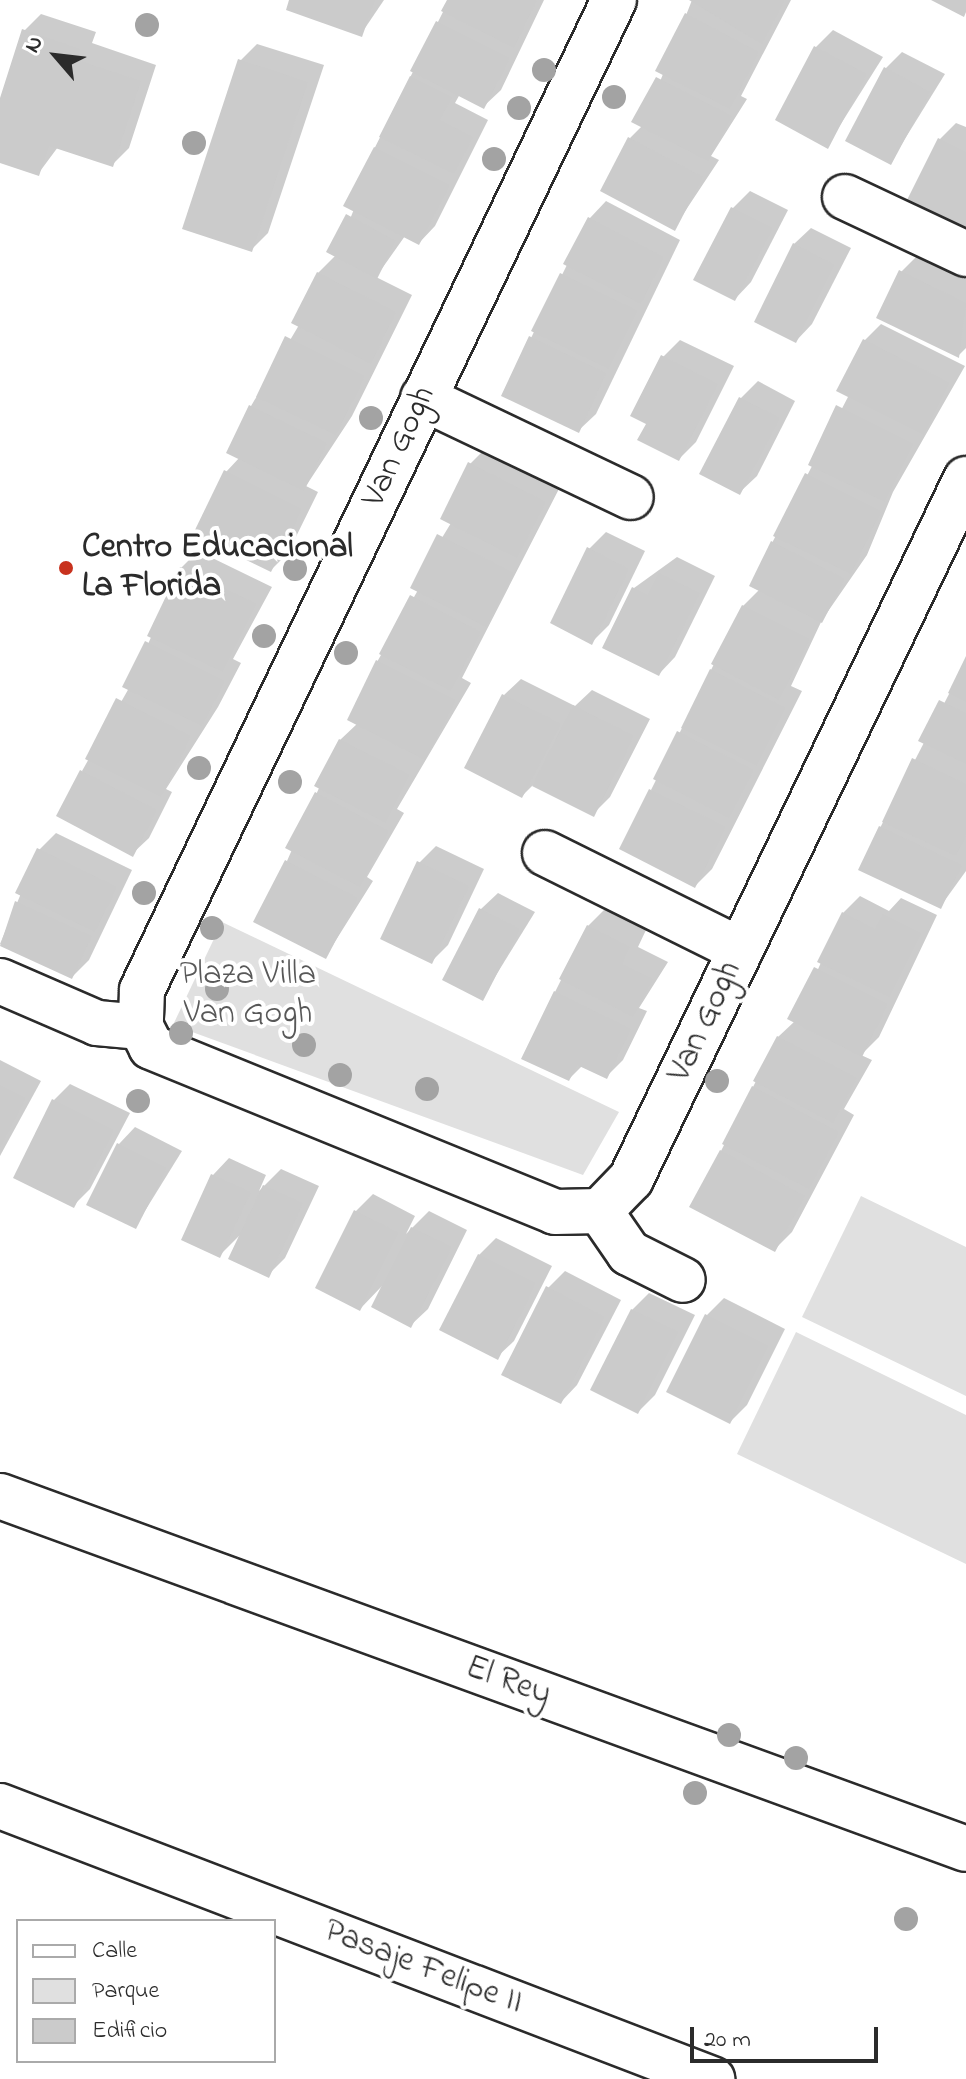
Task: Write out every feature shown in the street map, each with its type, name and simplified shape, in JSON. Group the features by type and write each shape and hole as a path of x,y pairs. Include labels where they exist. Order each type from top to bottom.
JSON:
{"street":[{"name":"Van Gogh","path":"141,1027 142,990 614,0"},
{"path":"845,197 966,254"},
{"path":"423,398 631,497"},
{"name":"Van Gogh","path":"600,1211 631,1179 966,479"},
{"path":"545,853 740,950"},
{"path":"0,981 97,1023 141,1027 168,1060 555,1212 600,1211 629,1253 683,1280"},
{"name":"El Rey","path":"0,1496 966,1849"},
{"path":"0,1524 50,1515"},
{"name":"Pasaje Felipe II","path":"0,1806 712,2079"}],"green space":[{"name":"Plaza Villa Van Gogh","path":"222,922 619,1112 583,1175 173,1025"},
{"path":"861,1196 966,1247 966,1396 802,1317"},
{"path":"796,1332 966,1415 966,1564 737,1454"}],"building":[{"path":"289,0 375,0 362,37 286,10"},
{"path":"447,0 537,0 514,48 441,11"},
{"path":"689,0 785,0 762,44"},
{"path":"931,0 966,0 964,17"},
{"path":"685,13 759,52 730,109 655,71"},
{"path":"436,21 510,58 484,109 410,71"},
{"path":"22,29 80,49 77,60 141,81 113,167 49,146 39,176 0,163 0,98"},
{"path":"814,46 867,74 828,149 775,120"},
{"path":"238,59 308,82 252,252 182,229"},
{"path":"884,67 930,92 891,165 845,141"},
{"path":"410,76 452,97 440,120 473,137 454,174 379,137"},
{"path":"656,77 732,116 708,161 631,122"},
{"path":"628,137 703,177 675,231 600,191"},
{"path":"938,138 966,152 966,230 906,202"},
{"path":"374,147 450,185 419,245 343,206"},
{"path":"731,207 773,228 735,301 693,280"},
{"path":"346,214 396,241 377,279 326,252"},
{"path":"588,217 664,257 641,304 563,264"},
{"path":"793,243 835,265 796,343 754,322"},
{"path":"899,270 966,303 959,358 876,318"},
{"path":"317,272 396,312 371,364 291,323"},
{"path":"560,273 638,311 609,369 531,331"},
{"path":"285,336 365,376 336,435 256,397"},
{"path":"529,336 606,373 579,433 501,396"},
{"path":"863,339 950,383 924,435 836,391"},
{"path":"661,355 718,384 679,461 637,440 646,424 630,416"},
{"path":"739,397 780,418 740,495 699,474"},
{"path":"249,405 327,443 304,491 226,453"},
{"path":"836,405 914,444 885,502 808,465"},
{"path":"468,462 546,502 517,558 440,519"},
{"path":"224,470 302,509 271,572 193,534"},
{"path":"805,473 881,511 851,574 773,536"},
{"path":"437,534 514,573 486,627 410,588"},
{"path":"771,541 845,579 822,623 749,586"},
{"path":"587,547 629,569 592,645 550,623"},
{"path":"180,567 257,604 223,672 147,636"},
{"path":"659,573 700,593 659,676 602,648 632,587 648,595"},
{"path":"410,595 481,632 451,691 379,654"},
{"path":"742,605 810,639 779,700 711,664"},
{"path":"145,641 225,681 202,726 122,687"},
{"path":"966,656 966,702 948,693"},
{"path":"376,660 456,700 425,760 347,720"},
{"path":"710,669 786,708 757,766 681,728"},
{"path":"502,694 561,724 522,798 464,768"},
{"path":"116,698 191,736 161,797 85,759"},
{"path":"939,700 966,713 966,764 918,741"},
{"path":"573,705 634,736 594,817 532,786"},
{"path":"677,731 754,770 729,818 653,779"},
{"path":"339,739 410,775 386,823 314,786"},
{"path":"912,758 966,784 966,835 956,856 882,822"},
{"path":"80,770 157,810 133,857 56,816"},
{"path":"649,789 726,827 695,888 619,849"},
{"path":"315,792 389,831 360,887 285,848"},
{"path":"879,826 962,865 941,909 858,870"},
{"path":"37,848 117,887 95,932 15,893"},
{"path":"285,860 358,898 326,959 253,922"},
{"path":"417,861 469,886 432,964 380,939"},
{"path":"15,901 92,936 72,979 0,946"},
{"path":"479,908 520,929 483,1001 442,980"},
{"path":"842,912 875,929 883,914 921,933 889,997 817,962"},
{"path":"587,925 630,947 622,964 653,979 633,1017 559,979"},
{"path":"814,967 888,1004 862,1057 787,1019"},
{"path":"554,991 631,1029 607,1079 577,1065 569,1081 521,1059"},
{"path":"777,1036 857,1078 833,1123 753,1081"},
{"path":"0,1085 26,1098 0,1148"},
{"path":"752,1086 839,1132 809,1189 722,1144"},
{"path":"52,1099 114,1130 74,1208 13,1178"},
{"path":"117,1143 167,1168 136,1229 86,1205"},
{"path":"720,1150 805,1196 775,1252 689,1207"},
{"path":"211,1174 251,1192 220,1258 181,1240"},
{"path":"263,1185 303,1203 269,1278 228,1259"},
{"path":"354,1210 399,1233 360,1311 315,1288"},
{"path":"411,1227 452,1247 411,1328 371,1307"},
{"path":"478,1254 536,1283 498,1360 439,1330"},
{"path":"546,1286 605,1317 561,1404 501,1375"},
{"path":"631,1309 679,1332 638,1414 590,1390"},
{"path":"705,1314 769,1346 730,1424 666,1392"}],"place":[{"name":"Centro Educacional La Florida","path":"66,568"}]}
